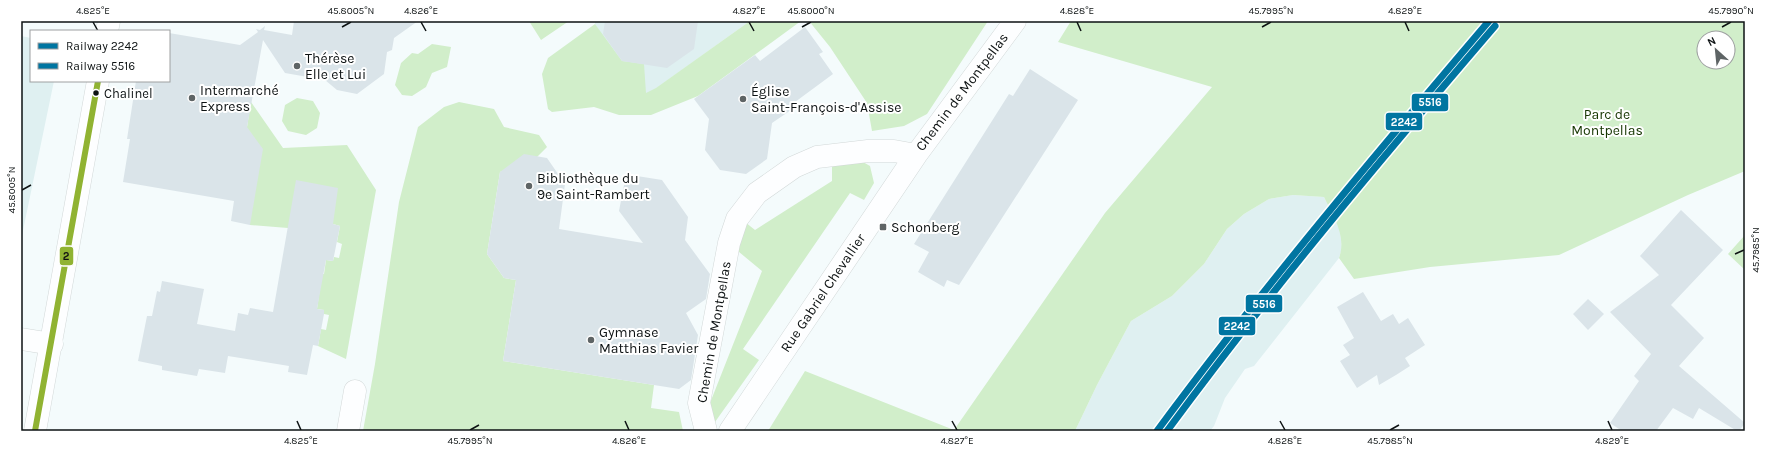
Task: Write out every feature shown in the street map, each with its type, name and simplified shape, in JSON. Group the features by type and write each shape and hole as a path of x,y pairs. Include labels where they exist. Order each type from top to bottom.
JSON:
{"street":[{"name":"Chemin de Montpellas","path":"706,431 699,403 729,243 737,219 757,193 794,167 817,157 868,151 894,150 916,155 1015,21"},
{"path":"35,431 52,344 98,82"},
{"name":"Rue Gabriel Chevallier","path":"730,431 916,155"},
{"path":"21,339 52,344"},
{"path":"348,431 355,391"}],"shaded area":[{"path":"595,21 750,21 640,100 595,24"},
{"path":"21,36 30,38 30,82 54,82 21,240"},
{"path":"1293,195 1324,197 1340,230 1342,248 1339,258 1254,366 1245,369 1225,398 1214,426 1210,431 1075,431 1097,385 1131,321 1172,296 1204,264 1227,229 1244,214 1269,199"}],"green space":[{"path":"529,21 569,21 541,40"},
{"path":"750,21 801,21 698,96 651,115 619,115 594,107 552,112 548,109 542,74 548,58 595,24 622,61 644,64 646,93 656,88"},
{"path":"809,21 988,21 927,114 904,126 872,131 867,103 830,47"},
{"name":"Parc de Montpellas","path":"1071,21 1745,21 1745,171 1688,195 1559,255 1430,267 1354,279 1339,258 1341,250 1340,234 1335,219 1324,197 1293,195 1269,199 1244,214 1227,229 1204,264 1172,296 1131,321 1097,385 1075,431 768,431 805,371 954,430 1105,213 1212,87 1058,42"},
{"path":"432,44 451,47 447,67 432,73 426,87 412,96 402,95 395,85 401,63 412,53 418,54"},
{"path":"297,98 313,101 320,113 317,128 306,135 288,131 282,121 285,105"},
{"path":"251,102 283,148 347,145 376,190 346,359 318,346 321,329 326,330 329,315 324,314 324,310 317,309 322,274 324,274 326,260 333,261 334,257 339,258 342,244 337,242 340,226 333,224 288,228 250,225 247,127"},
{"path":"459,102 494,109 504,127 539,135 547,147 537,157 500,172 487,254 504,278 516,280 503,361 654,385 651,408 679,412 683,431 363,431 375,364 399,202 418,127 444,107"},
{"path":"856,158 870,166 874,183 864,200 850,193 743,349 759,360 715,422 710,403 762,271 733,247 745,222 755,230 832,181 832,161"},
{"path":"1745,235 1745,270 1728,254"}],"building":[{"path":"294,21 418,21 394,38 392,50 387,52 384,74 357,94 337,90 325,80 285,73 263,40 247,127 263,149 250,225 231,221 234,201 123,182 130,139 127,139 136,82 170,82 170,33 240,45 258,32 256,29 260,30 265,26 264,30 292,35"},
{"path":"605,21 698,21 694,49 667,68 622,61 603,34"},
{"name":"Église Saint-François-d'Assise","path":"805,27 823,52 819,54 833,74 791,105 794,108 772,123 767,159 746,174 720,170 705,150 709,119 694,99 755,55 760,61"},
{"path":"1030,69 1078,100 959,285 947,280 944,287 918,272 929,252 914,244 1009,94 1013,96"},
{"path":"524,154 547,158 565,184 559,229 643,243 619,211 624,185 637,176 662,180 688,217 685,240 710,274 706,299 686,313 698,335 691,380 679,389 503,361 516,280 504,278 487,254 500,172"},
{"path":"296,180 338,188 333,224 340,226 333,261 326,260 317,309 324,310 324,314 318,346 313,345 307,375 288,372 289,366 228,356 225,373 199,369 197,376 162,370 162,366 138,361 147,316 152,316 157,291 160,292 162,281 204,289 197,324 235,331 238,313 248,315 250,308 273,312"},
{"path":"1681,210 1723,250 1671,305 1704,338 1679,366 1745,423 1739,431 1737,431 1699,408 1693,419 1673,408 1656,431 1622,431 1610,423 1639,381 1634,376 1651,354 1610,312 1659,275 1640,256"},
{"path":"1363,292 1381,321 1393,314 1399,324 1408,318 1425,345 1405,358 1410,366 1396,375 1379,385 1377,375 1357,388 1340,361 1350,355 1343,345 1354,338 1337,307"},
{"path":"1588,299 1604,314 1588,330 1573,314"}],"rail line":[{"name":"2242","path":"1157,431 1278,274 1489,21"},
{"name":"5516","path":"1167,431 1286,276 1495,26"}],"transit line":[{"name":"2","path":"35,431 98,82"}],"place":[{"name":"Thérèse Elle et Lui","path":"297,66"},
{"name":"Chalinel","path":"96,93"},
{"name":"Intermarché Express","path":"192,98"},
{"name":"Église Saint-François-d'Assise","path":"743,99"},
{"name":"Bibliothèque du 9e Saint-Rambert","path":"529,186"},
{"name":"Schonberg","path":"883,227"},
{"name":"Gymnase Matthias Favier","path":"591,340"}]}
